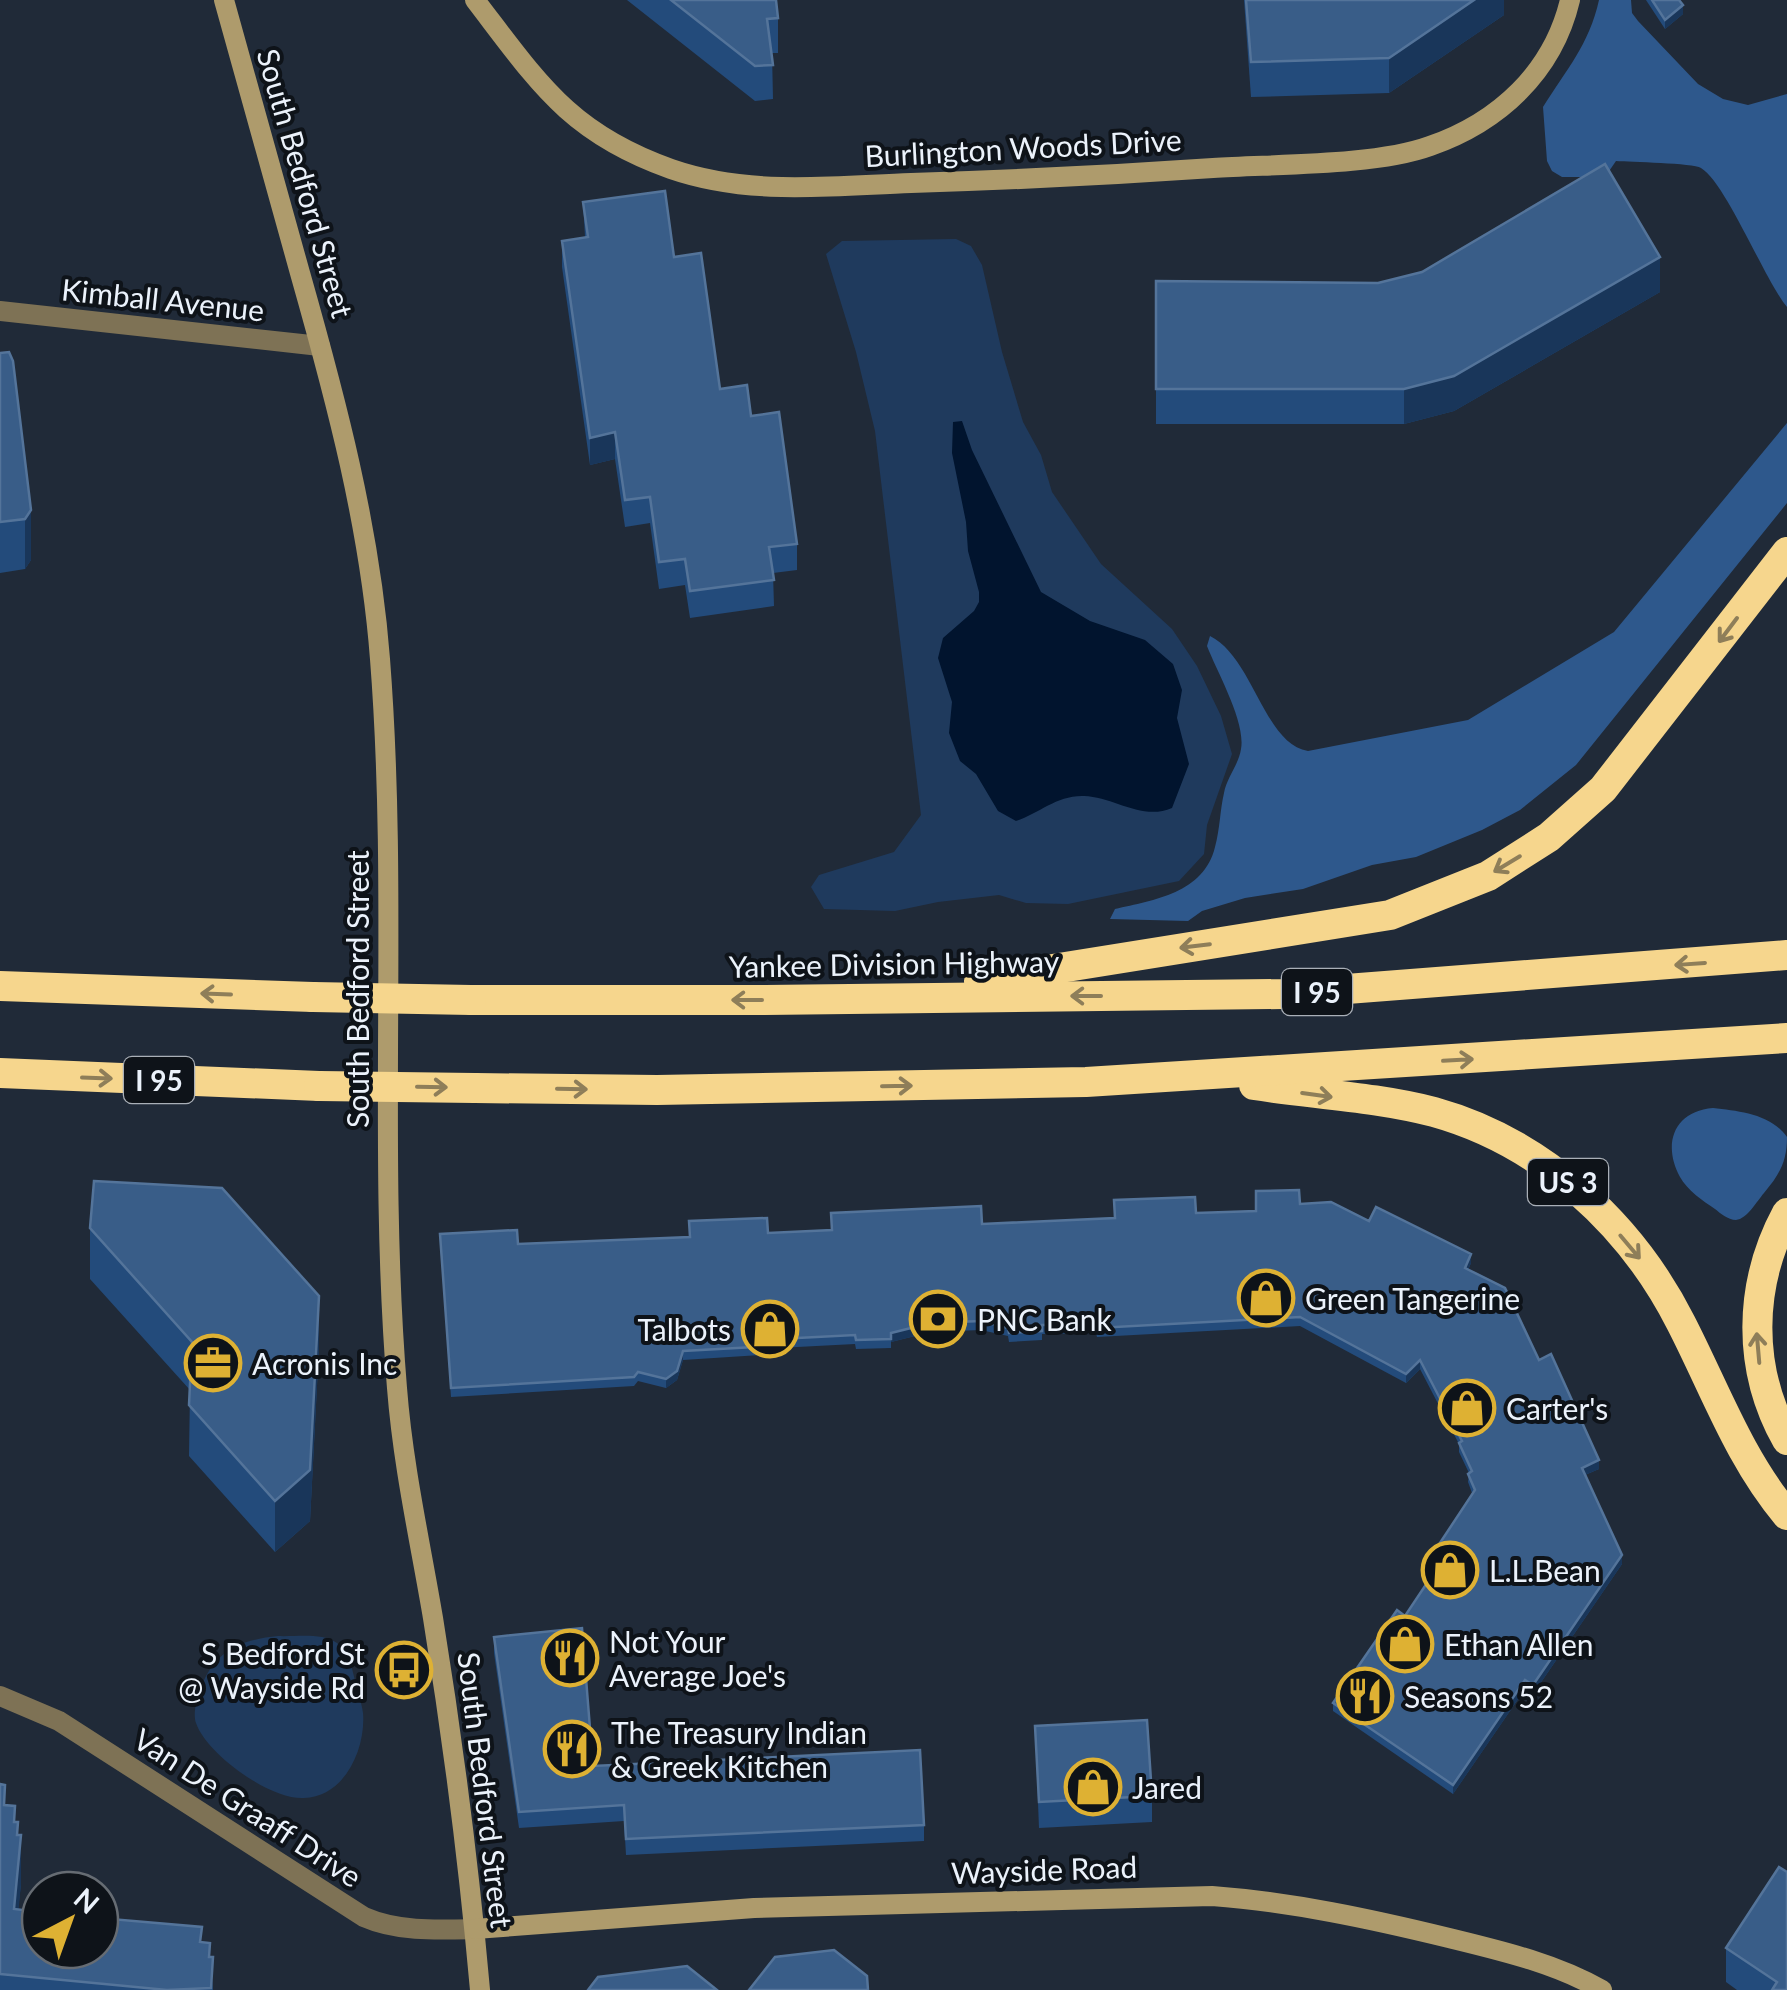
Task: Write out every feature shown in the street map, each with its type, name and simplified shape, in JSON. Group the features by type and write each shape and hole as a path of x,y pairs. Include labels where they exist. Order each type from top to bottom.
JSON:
{"highway":[{"path":"845,998 1004,978 1343,924 1390,914 1488,876 1549,837 1604,789 1787,552"},
{"name":"Yankee Division Highway","path":"0,986 470,1000 1282,994 1787,955"},
{"name":"I 95","path":"0,1074 319,1086 677,1090 1086,1082 1787,1038"},
{"name":"US 3","path":"1186,1076 1434,1112 1500,1138 1560,1175 1590,1201 1636,1252 1662,1291 1682,1323 1725,1420 1787,1516"},
{"path":"1787,1213 1762,1280 1757,1344 1770,1408 1787,1440"}],"main road":[{"name":"South Bedford Street","path":"224,0 320,346 364,530 380,658 387,784 388,1234 397,1390 402,1444 449,1729 480,1990"},
{"name":"Burlington Woods Drive","path":"475,0 555,100 608,141 662,166 712,181 790,188 1051,178 1407,153 1464,132 1516,96 1552,47 1570,0"},
{"name":"Wayside Road","path":"474,1929 754,1908 1212,1896 1275,1902 1424,1932 1566,1970 1602,1990"}],"street":[{"name":"Kimball Avenue","path":"0,312 320,346"},
{"name":"Van De Graaff Drive","path":"0,1696 59,1721 364,1917 377,1923 414,1928 474,1929"}],"shaded area":[{"path":"1599,0 1631,0 1632,13 1638,21 1698,84 1723,99 1748,105 1787,94 1787,307 1722,192 1701,168 1616,161 1605,177 1562,177 1552,171 1547,161 1543,107 1583,44"},
{"path":"956,239 971,246 982,265 1023,422 1041,455 1052,492 1101,564 1172,629 1197,666 1221,716 1232,754 1207,825 1204,854 1179,881 1068,904 1026,903 999,895 895,911 824,909 811,887 819,875 894,852 921,815 875,431 826,254 842,241"},
{"path":"962,421 972,450 1041,592 1090,621 1145,640 1173,664 1182,690 1177,718 1189,764 1172,808 1150,812 1095,797 1074,796 1016,821 998,811 976,774 960,761 949,733 952,702 938,658 943,638 979,602 952,453 953,422"},
{"path":"1787,423 1787,503 1576,765 1520,810 1416,857 1372,865 1303,889 1245,898 1202,911 1188,921 1110,919 1115,909 1161,898 1189,884 1209,863 1215,847 1224,793 1240,755 1241,738 1235,711 1207,646 1210,636 1237,662 1280,733 1293,745 1308,751 1468,720 1614,632"},
{"path":"1713,1108 1763,1119 1787,1137 1778,1173 1751,1209 1736,1220 1700,1199 1687,1186 1672,1153 1672,1141 1681,1122 1700,1110"},
{"path":"278,1636 316,1636 337,1643 350,1662 363,1713 361,1741 350,1768 331,1789 304,1798 275,1792 242,1773 213,1749 195,1720 204,1679 219,1658 238,1645"}],"building":[{"path":"671,0 776,0 778,18 767,19 773,65 755,66"},
{"path":"1246,0 1474,0 1389,58 1251,62"},
{"path":"1652,0 1679,0 1683,5 1665,20"},
{"path":"1605,164 1660,257 1454,376 1404,389 1156,389 1156,281 1378,283 1422,272"},
{"path":"665,191 674,257 701,253 720,389 747,385 751,416 779,412 797,544 769,547 774,580 690,591 685,559 659,562 650,497 625,500 615,432 590,438 562,241 588,237 583,202"},
{"path":"9,352 31,510 25,519 0,522 0,353"},
{"path":"94,1181 222,1188 319,1296 310,1470 275,1501 189,1405 192,1342 90,1228"},
{"path":"1299,1190 1300,1204 1331,1202 1369,1221 1376,1207 1471,1254 1465,1268 1505,1288 1539,1360 1551,1354 1599,1460 1582,1468 1622,1555 1533,1685 1525,1680 1453,1785 1333,1703 1397,1610 1405,1616 1435,1571 1426,1564 1475,1490 1468,1474 1472,1471 1459,1443 1462,1441 1420,1360 1406,1374 1300,1317 1097,1328 1096,1324 1042,1325 1042,1331 1009,1333 1008,1328 981,1321 931,1323 891,1333 891,1339 856,1340 855,1335 778,1339 774,1346 683,1351 677,1371 666,1379 638,1372 634,1377 451,1388 440,1234 517,1230 518,1244 690,1237 689,1221 767,1218 768,1233 832,1230 831,1213 981,1206 982,1224 1115,1218 1114,1200 1195,1197 1196,1213 1256,1211 1256,1191"},
{"path":"582,1628 593,1766 920,1750 924,1825 626,1839 624,1805 519,1812 494,1637"},
{"name":"Jared","path":"1147,1720 1152,1796 1039,1802 1035,1726"},
{"path":"0,1784 5,1785 4,1805 15,1806 14,1822 18,1822 17,1835 21,1835 14,1909 20,1910 20,1970 120,1970 120,1920 202,1927 200,1942 210,1943 209,1957 213,1957 211,1988 167,1990 0,1974"},
{"path":"1779,1867 1787,1872 1787,1990 1772,1990 1777,1982 1726,1948"},
{"path":"834,1950 867,1976 868,1990 749,1990 775,1957"},
{"path":"687,1966 717,1990 588,1990 598,1977"}],"place":[{"name":"Green Tangerine","path":"1266,1298"},
{"name":"PNC Bank","path":"938,1319"},
{"name":"Talbots","path":"770,1329"},
{"name":"Acronis Inc","path":"213,1363"},
{"name":"Carter's","path":"1467,1408"},
{"name":"L.L.Bean","path":"1450,1570"},
{"name":"Ethan Allen","path":"1405,1644"},
{"name":"Not Your Average Joe's","path":"570,1658"},
{"name":"S Bedford St @ Wayside Rd","path":"404,1670"},
{"name":"Seasons 52","path":"1365,1696"},
{"name":"The Treasury Indian & Greek Kitchen","path":"572,1749"},
{"name":"Jared","path":"1093,1787"}]}
